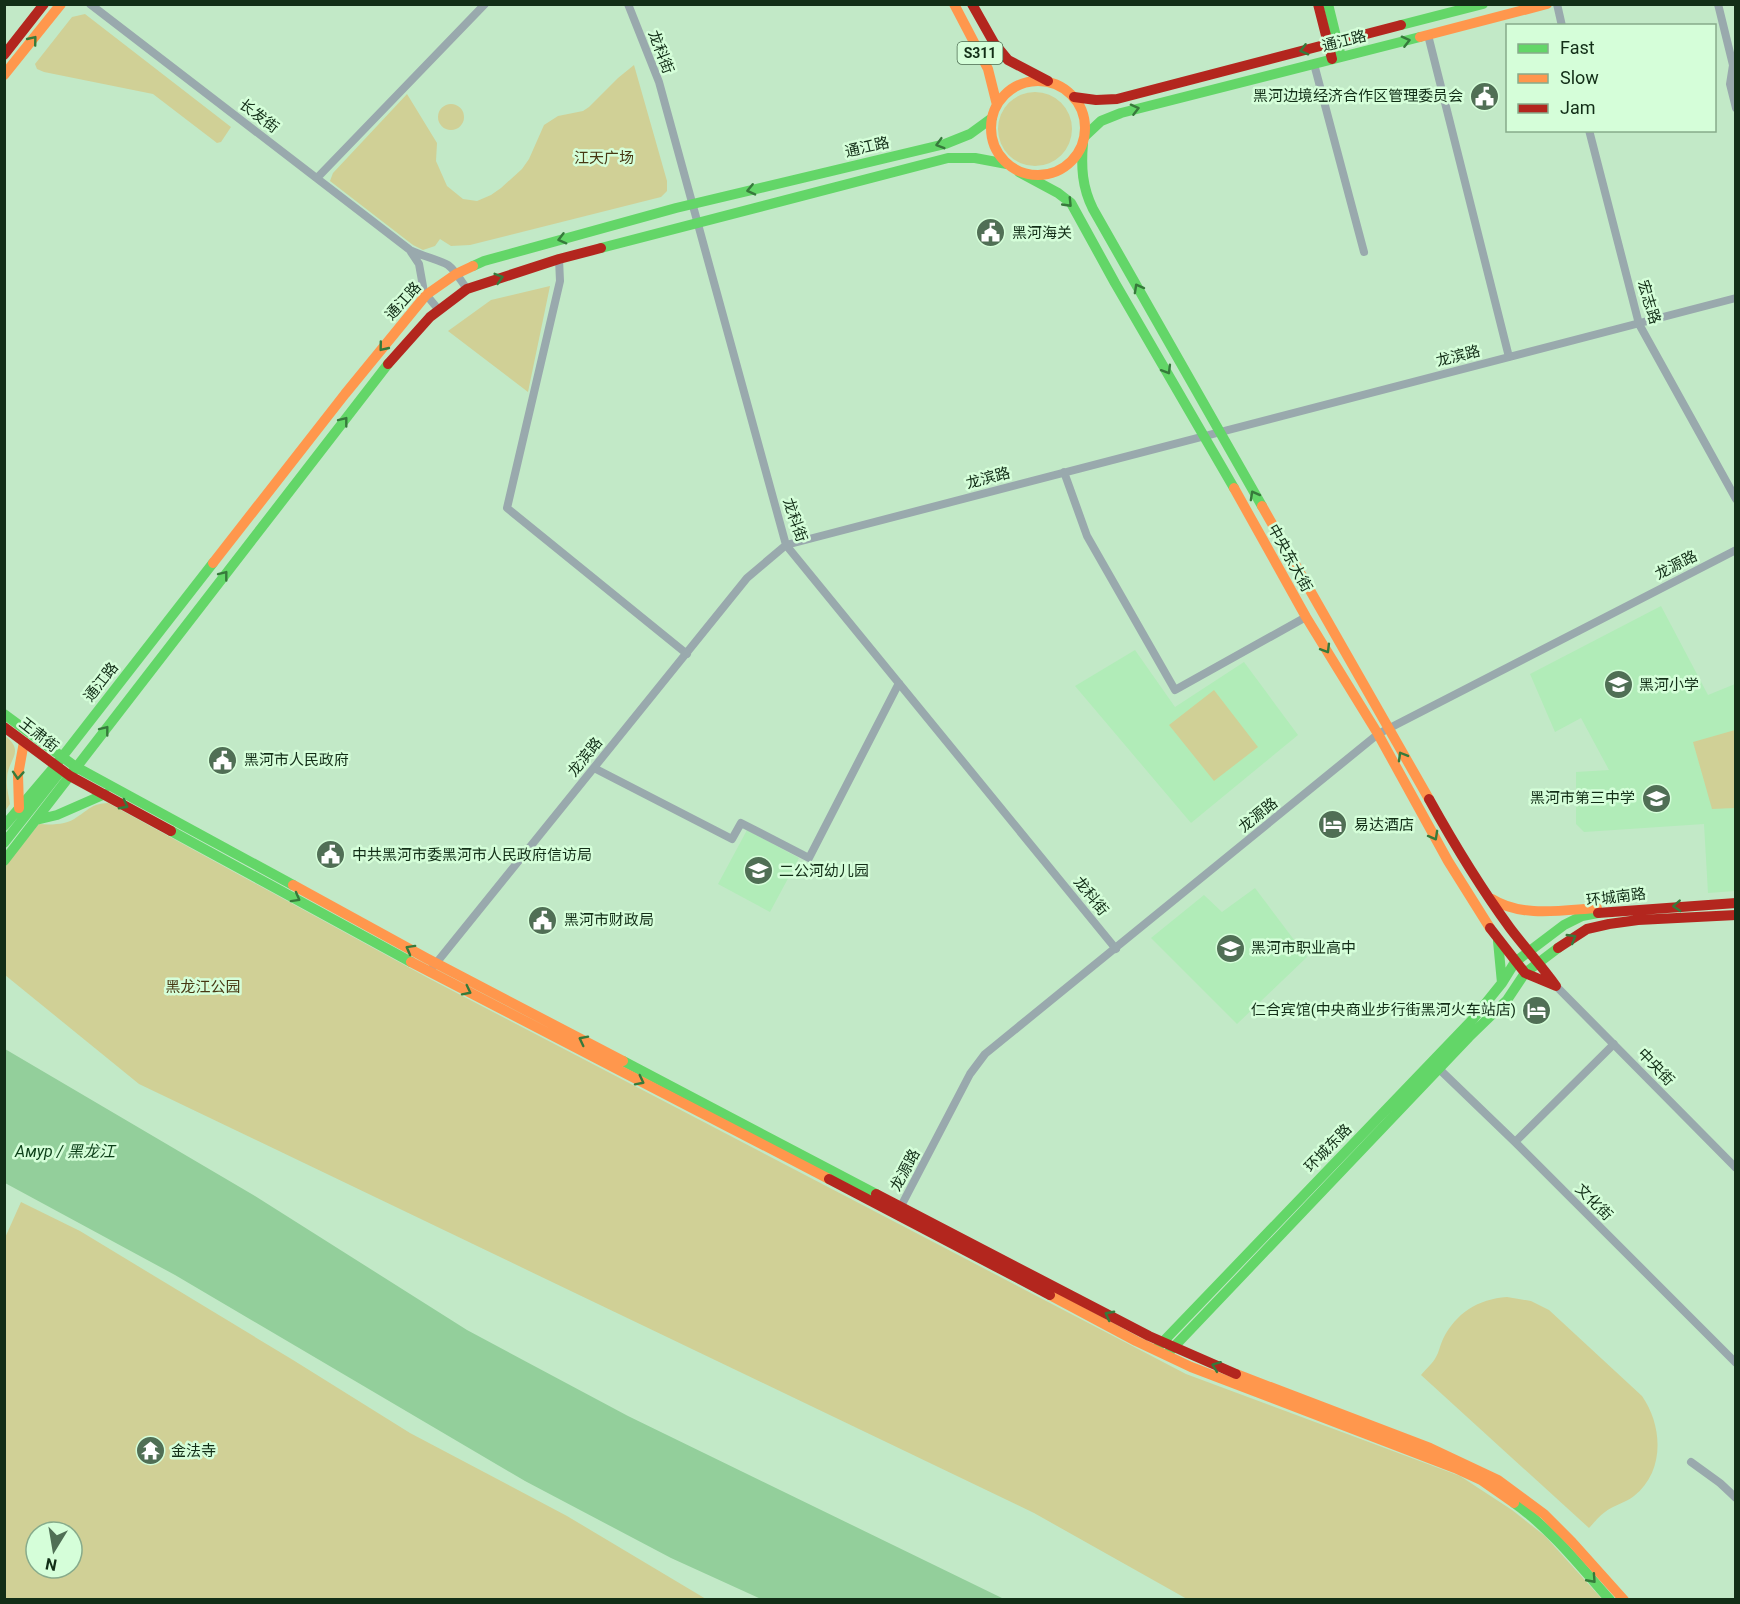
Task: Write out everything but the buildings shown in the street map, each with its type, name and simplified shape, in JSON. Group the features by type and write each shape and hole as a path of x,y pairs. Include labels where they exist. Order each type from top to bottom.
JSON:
{"main road":[{"path":"4,55 44,4"},
{"path":"4,75 61,4"},
{"name":"S311","path":"954,4 988,69 997,105"},
{"path":"972,4 994,43 1008,60 1065,89 1074,97 1084,116 1084,140 1078,154 1069,164 1046,175 1019,172 1007,164 993,143 992,118 997,105 1015,87 1028,82 1041,81 1054,84"},
{"path":"1318,4 1336,58"},
{"path":"1328,4 1332,43"},
{"name":"通江路","path":"1074,97 1096,100 1117,99 1483,4"},
{"name":"通江路","path":"1084,140 1101,121 1121,113 1547,4"},
{"name":"通江路","path":"65,767 345,394 426,295 456,274 484,261 692,204 945,144 970,134 992,118"},
{"name":"中央东大街","path":"1084,140 1082,178 1086,196 1219,432 1382,732 1448,861 1498,940 1525,973"},
{"name":"通江路","path":"4,843 384,368 438,309 467,289 560,259 948,158 975,158 1007,164"},
{"name":"中央东大街","path":"1019,172 1058,193 1071,203 1306,616 1487,894 1556,986"},
{"path":"4,714 65,767 105,794 1159,1346 1482,1470 1515,1490 1548,1518 1624,1599"},
{"name":"王肃街","path":"4,727 65,767"},
{"path":"19,808 17,795 19,767 24,742"},
{"path":"4,826 19,808 65,767"},
{"path":"4,861 35,820 65,767"},
{"path":"65,767 432,967"},
{"path":"35,820 57,815 105,794"},
{"path":"1487,894 1499,904 1524,909 1636,908"},
{"name":"环城南路","path":"1515,962 1564,925 1582,916 1636,908 1736,903"},
{"name":"环城南路","path":"1525,973 1571,938 1587,930 1609,924 1736,915"},
{"path":"1498,940 1502,983"},
{"name":"环城东路","path":"1170,1351 1436,1065 1502,983 1515,962"},
{"path":"1525,973 1556,986"},
{"name":"环城东路","path":"1159,1346 1436,1065 1508,1000 1525,973"},
{"path":"1170,1351 1191,1366 1481,1480 1531,1515 1610,1599"}],"street":[{"name":"长发街","path":"90,4 410,250 423,257 446,264 467,289"},
{"path":"317,178 484,4"},
{"name":"龙科街","path":"628,4 659,82 786,545 1116,949"},
{"path":"1557,4 1562,24"},
{"path":"1718,4 1733,65 1730,84 1736,108"},
{"path":"1428,35 1509,357"},
{"path":"1314,64 1364,252"},
{"name":"宏志路","path":"1590,132 1639,324 1736,498"},
{"name":"长发街","path":"410,250 419,264 426,295 438,309"},
{"path":"560,259 560,281 507,508 687,654"},
{"name":"龙滨路","path":"432,967 747,579 786,545 1736,298"},
{"path":"1064,472 1087,536 1175,690 1306,616"},
{"name":"龙源路","path":"899,1210 970,1074 985,1054 1382,732 1736,550"},
{"path":"594,768 732,839 741,823 809,858 899,683"},
{"name":"中央街","path":"1556,986 1736,1168"},
{"path":"1515,1142 1614,1044"},
{"name":"文化街","path":"1436,1065 1736,1363"},
{"path":"1691,1462 1736,1498"}],"shaded area":[{"path":"1661,606 1708,695 1735,684 1735,891 1708,893 1704,824 1584,832 1576,824 1576,772 1609,770 1581,718 1555,732 1530,674"},
{"path":"1135,650 1175,707 1244,662 1298,735 1191,823 1075,686"},
{"name":"二公河幼儿园","path":"747,830 799,858 770,912 718,884"},
{"name":"黑河市职业高中","path":"1255,888 1307,957 1237,1024 1151,938 1204,895 1222,912"}],"green space":[{"path":"85,14 231,127 221,142 217,143 153,94 37,69 35,64 72,17"},
{"name":"江天广场","path":"634,65 667,181 667,191 661,197 470,245 451,246 440,239 435,246 423,250 413,245 330,181 333,173 407,94 437,143 436,161 447,186 463,199 477,201 501,188 522,169 544,125 558,116 583,111 589,107"},
{"path":"1035,92 1056,98 1066,108 1072,129 1066,150 1056,160 1035,166 1014,160 1004,150 998,129 1004,108 1014,98"},
{"path":"451,104 460,108 464,117 460,126 451,130 442,126 438,117 442,108"},
{"path":"550,286 528,392 448,331 491,300"},
{"path":"1214,690 1258,747 1214,781 1169,725"},
{"path":"1735,730 1735,808 1712,809 1693,742"},
{"path":"4,735 11,741 15,751 7,779 10,804 5,811"},
{"name":"黑龙江公园","path":"108,803 430,979 1186,1374 1460,1476 1512,1510 1545,1536 1602,1599 1187,1599 1034,1513 139,1084 5,975 4,867 39,824 69,822 94,806"},
{"path":"21,1202 80,1231 410,1433 567,1516 706,1599 5,1599 4,1240"},
{"path":"1507,1297 1531,1301 1549,1310 1642,1396 1654,1421 1658,1448 1656,1462 1644,1486 1634,1496 1605,1512 1589,1528 1421,1375 1435,1359 1448,1330 1461,1315 1477,1304"}],"water":[{"name":"Амур / 黑龙江","path":"5,1049 255,1196 467,1330 628,1416 1004,1599 761,1599 671,1558 525,1481 175,1275 5,1183"}],"traffic: fast":[{"path":"1328,4 1341,57"},
{"path":"1401,25 1483,4"},
{"path":"1085,136 1101,121 1121,113 1420,37"},
{"path":"473,266 676,208 945,144 970,134 992,118"},
{"path":"1083,143 1083,177 1093,209 1262,506"},
{"path":"601,248 948,158 975,158 1007,164"},
{"path":"1019,172 1058,193 1071,203 1234,488"},
{"path":"4,861 388,364"},
{"path":"4,826 55,766 213,563"},
{"path":"4,714 76,767 293,885"},
{"path":"4,843 60,772"},
{"path":"36,820 57,815 105,794"},
{"path":"171,831 411,962"},
{"path":"1158,1347 1473,1019 1502,983 1515,962 1564,925 1582,916 1598,913"},
{"path":"1498,941 1502,983"},
{"path":"1169,1352 1507,1000 1525,973 1558,948"},
{"path":"623,1061 876,1194"},
{"path":"1514,1503 1553,1536 1610,1600"}],"traffic: slow":[{"path":"4,75 61,4"},
{"path":"954,4 988,69 997,105"},
{"path":"1420,37 1547,4"},
{"path":"1038,81 1056,84 1071,95 1082,110 1085,128 1082,146 1071,161 1056,172 1038,175 1020,172 1005,161 994,146 991,128 994,110 1005,95 1020,84 1038,81"},
{"path":"213,563 345,394 426,295 456,274 473,266"},
{"path":"1234,488 1306,617 1378,734 1448,861 1490,928"},
{"path":"1262,506 1429,799"},
{"path":"19,808 18,775 24,742"},
{"path":"293,885 426,958 623,1061"},
{"path":"1492,899 1516,909 1529,911 1597,908"},
{"path":"411,962 829,1179"},
{"path":"1050,1295 1136,1341 1191,1367 1455,1468 1481,1480 1514,1503"},
{"path":"1236,1374 1430,1448 1498,1480 1544,1514 1624,1600"}],"traffic: jam":[{"path":"4,55 44,4"},
{"path":"972,4 994,43 1008,60 1048,81"},
{"path":"1318,4 1332,59"},
{"path":"1074,97 1096,100 1117,99 1401,25"},
{"path":"388,364 430,317 467,289 601,248"},
{"path":"4,727 70,776 171,831"},
{"path":"1429,799 1488,897 1556,986 1525,973 1490,928"},
{"path":"1598,913 1736,903"},
{"path":"1558,948 1587,929 1609,924 1638,920 1736,915"},
{"path":"829,1179 1050,1295"},
{"path":"876,1194 1149,1336 1236,1374"}],"place":[{"name":"黑河边境经济合作区管理委员会","path":"1484,96"},
{"name":"黑河海关","path":"991,233"},
{"name":"黑河小学","path":"1618,685"},
{"name":"黑河市人民政府","path":"223,760"},
{"name":"黑河市第三中学","path":"1656,798"},
{"name":"易达酒店","path":"1333,825"},
{"name":"中共黑河市委黑河市人民政府信访局","path":"331,855"},
{"name":"二公河幼儿园","path":"758,871"},
{"name":"黑河市财政局","path":"543,920"},
{"name":"黑河市职业高中","path":"1230,948"},
{"name":"仁合宾馆(中央商业步行街黑河火车站店)","path":"1537,1010"},
{"name":"金法寺","path":"150,1451"}]}
